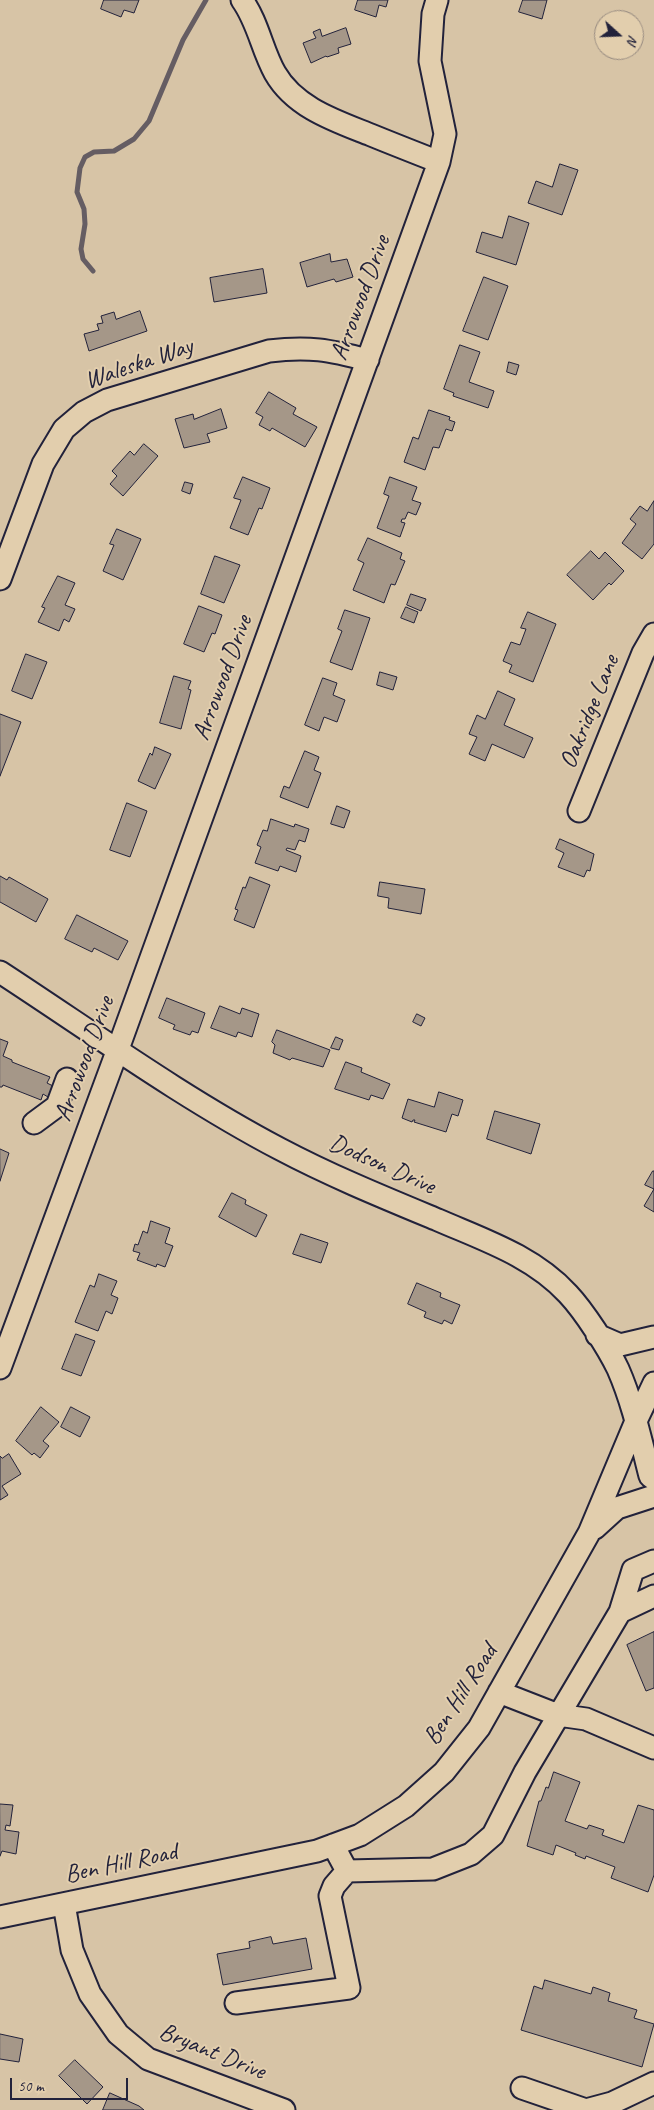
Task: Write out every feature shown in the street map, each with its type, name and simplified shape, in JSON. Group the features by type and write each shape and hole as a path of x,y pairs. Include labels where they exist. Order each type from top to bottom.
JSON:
{"street":[{"path":"242,0 250,10 276,74 304,104 328,117 439,162"},
{"name":"Arrowood Drive","path":"0,1368 84,1085 118,1049 439,162 445,134 430,61 433,14 437,0"},
{"name":"Waleska Way","path":"0,579 43,464 64,429 84,412 107,400 269,351 296,348 323,349 368,360"},
{"name":"Oakridge Lane","path":"579,811 643,653 654,634"},
{"name":"Dodson Drive","path":"3,980 118,1049 205,1106 280,1149 346,1181 509,1250 540,1269 568,1294 597,1335 617,1368 636,1421 650,1476 654,1479"},
{"path":"34,1122 84,1085"},
{"path":"597,1335 620,1346 654,1337"},
{"name":"Ben Hill Road","path":"0,1917 317,1851 360,1835 406,1806 444,1772 479,1728 589,1533 654,1383"},
{"path":"589,1533 617,1508 654,1496"},
{"path":"236,2003 349,1988 330,1896 334,1886 346,1872 433,1869 471,1854 493,1835 525,1772 620,1612 633,1570 654,1562"},
{"path":"620,1612 654,1596"},
{"path":"499,1692 558,1715 586,1719 654,1748"},
{"path":"333,1845 346,1872"},
{"name":"Bryant Drive","path":"64,1904 72,1950 90,1994 118,2034 148,2058 284,2110"},
{"path":"522,2088 586,2110 610,2106 654,2083"}],"building":[{"path":"104,0 139,0 134,13 124,10 121,17 101,9"},
{"path":"358,0 388,0 386,7 379,5 376,17 355,10"},
{"path":"523,0 547,0 542,19 519,12"},
{"path":"346,28 351,44 338,48 339,53 326,56 311,63 303,43 316,38 313,32 320,29 322,36"},
{"path":"560,164 578,170 562,215 528,203 536,181 552,187"},
{"path":"509,216 529,223 516,265 476,252 482,232 502,238"},
{"path":"330,254 331,262 347,259 353,277 336,282 334,279 307,287 300,263"},
{"path":"263,269 267,293 214,302 210,278"},
{"path":"484,277 508,286 488,340 463,331"},
{"path":"140,311 147,331 89,351 84,334 99,330 97,324 103,323 101,316 114,312 116,319"},
{"path":"460,345 480,352 469,382 494,391 488,408 453,396 454,393 444,389"},
{"path":"509,362 519,365 516,375 507,372"},
{"path":"269,392 296,408 293,414 317,427 305,447 272,428 270,431 259,425 263,417 256,413"},
{"path":"221,409 227,428 207,434 210,442 184,448 175,419 193,414 194,419"},
{"path":"429,410 450,417 449,420 455,422 452,431 446,429 439,448 433,447 425,470 404,462 413,437 418,439"},
{"path":"144,444 158,456 123,496 110,484 117,476 112,471 130,451 134,455"},
{"path":"243,477 270,488 262,509 259,508 248,535 230,528 241,500 234,498"},
{"path":"390,477 417,487 412,500 421,503 416,515 408,512 405,519 402,519 401,522 405,523 400,537 377,528 389,496 384,494"},
{"path":"185,482 193,484 190,494 182,491"},
{"path":"654,501 654,544 642,559 622,543 636,524 630,519 640,506 647,511"},
{"path":"117,529 141,539 123,580 103,571 114,545 110,544"},
{"path":"368,538 402,553 400,559 405,561 395,585 391,584 384,603 353,590 364,563 358,560"},
{"path":"591,551 599,559 605,552 624,571 593,600 567,575"},
{"path":"215,556 240,565 224,603 201,594"},
{"path":"58,576 75,583 65,605 75,609 69,622 64,619 59,631 38,622 45,608 42,607"},
{"path":"411,594 426,599 421,611 407,605"},
{"path":"199,606 222,615 215,634 212,633 204,652 184,644"},
{"path":"406,607 418,612 414,623 401,618"},
{"path":"345,610 370,618 352,670 330,662 342,631 338,629"},
{"path":"528,612 556,624 533,682 509,672 512,665 503,661 511,642 520,645 526,629 521,628"},
{"path":"26,654 47,662 32,699 12,691"},
{"path":"380,672 397,677 393,690 377,685"},
{"path":"174,676 191,681 188,689 191,690 181,729 160,723"},
{"path":"323,678 337,683 333,695 345,700 337,722 324,717 319,731 305,725"},
{"path":"498,691 515,699 504,725 533,738 524,758 492,744 485,761 469,754 477,737 469,734 477,715 485,719"},
{"path":"0,714 21,722 0,776"},
{"path":"155,747 171,754 155,789 138,781 150,753 152,755"},
{"path":"305,751 319,757 314,770 321,773 308,808 280,797 284,786 289,788"},
{"path":"127,803 147,811 130,857 110,850"},
{"path":"337,806 350,811 344,828 331,824"},
{"path":"271,819 294,827 295,824 309,829 305,842 299,840 295,850 287,848 286,850 301,856 296,872 280,866 278,871 255,863 261,847 257,845 263,830 267,831"},
{"path":"560,839 594,854 590,871 587,870 584,877 558,867 564,853 556,849"},
{"path":"0,876 7,880 9,877 48,899 36,922 0,902"},
{"path":"250,877 270,885 254,928 234,920 238,910 235,909 243,887 245,888"},
{"path":"380,882 425,889 421,914 388,908 389,898 378,896"},
{"path":"77,915 128,941 118,960 94,948 92,952 65,939"},
{"path":"167,998 205,1013 198,1033 192,1031 190,1035 173,1029 175,1025 159,1018"},
{"path":"220,1006 240,1014 242,1008 259,1014 252,1037 238,1032 236,1037 211,1028"},
{"path":"417,1014 425,1018 421,1026 413,1022"},
{"path":"277,1030 330,1050 323,1067 292,1058 290,1060 273,1053 275,1045 272,1042"},
{"path":"336,1037 343,1040 339,1050 331,1048"},
{"path":"0,1039 8,1042 3,1056 12,1060 12,1062 50,1077 47,1083 53,1086 48,1097 43,1094 41,1100 3,1085 0,1087"},
{"path":"346,1062 362,1068 361,1072 390,1084 383,1099 371,1095 369,1100 335,1089"},
{"path":"439,1092 463,1100 458,1116 452,1114 446,1132 414,1122 415,1120 412,1122 402,1118 408,1099 434,1107"},
{"path":"495,1111 540,1124 531,1154 487,1139"},
{"path":"0,1149 9,1153 0,1181"},
{"path":"654,1171 654,1189 645,1185"},
{"path":"654,1189 654,1212 644,1206"},
{"path":"232,1193 246,1200 245,1204 267,1215 256,1237 219,1217"},
{"path":"151,1221 170,1228 165,1243 173,1246 165,1267 157,1264 156,1267 137,1260 140,1253 133,1251 135,1244 138,1245 143,1231 147,1233"},
{"path":"301,1234 328,1243 321,1263 293,1254"},
{"path":"99,1274 117,1281 111,1295 118,1298 112,1314 106,1311 98,1331 75,1322 90,1285 94,1287"},
{"path":"417,1283 441,1293 440,1297 460,1305 452,1324 444,1320 442,1324 424,1317 426,1312 408,1304"},
{"path":"76,1334 95,1341 81,1376 62,1369"},
{"path":"41,1407 59,1422 43,1441 49,1446 40,1458 34,1453 32,1455 16,1441"},
{"path":"71,1407 90,1417 80,1437 61,1427"},
{"path":"9,1454 21,1474 2,1486 8,1495 0,1500 0,1456 2,1458"},
{"path":"654,1632 654,1688 646,1691 627,1645"},
{"path":"554,1772 580,1782 565,1821 587,1829 589,1825 604,1830 602,1835 624,1843 638,1805 654,1810 654,1875 648,1892 611,1878 615,1867 586,1856 585,1859 556,1845 553,1855 527,1846 539,1801 541,1801 546,1787 548,1788"},
{"path":"0,1804 13,1805 10,1826 6,1825 5,1830 19,1832 16,1854 2,1851 0,1856"},
{"path":"271,1937 273,1944 306,1938 312,1969 223,1985 217,1954 250,1948 249,1942"},
{"path":"545,1980 591,1994 593,1987 610,1993 608,2001 637,2010 634,2018 654,2024 642,2067 521,2030 534,1986 542,1989"},
{"path":"0,2034 23,2039 19,2062 0,2059"},
{"path":"75,2060 103,2087 87,2104 59,2076"},
{"path":"110,2093 139,2106 144,2110 103,2110"}],"waterway":[{"path":"93,271 83,259 81,249 85,224 84,209 77,192 80,168 85,157 94,152 114,151 134,139 149,121 183,40 206,0"}]}
